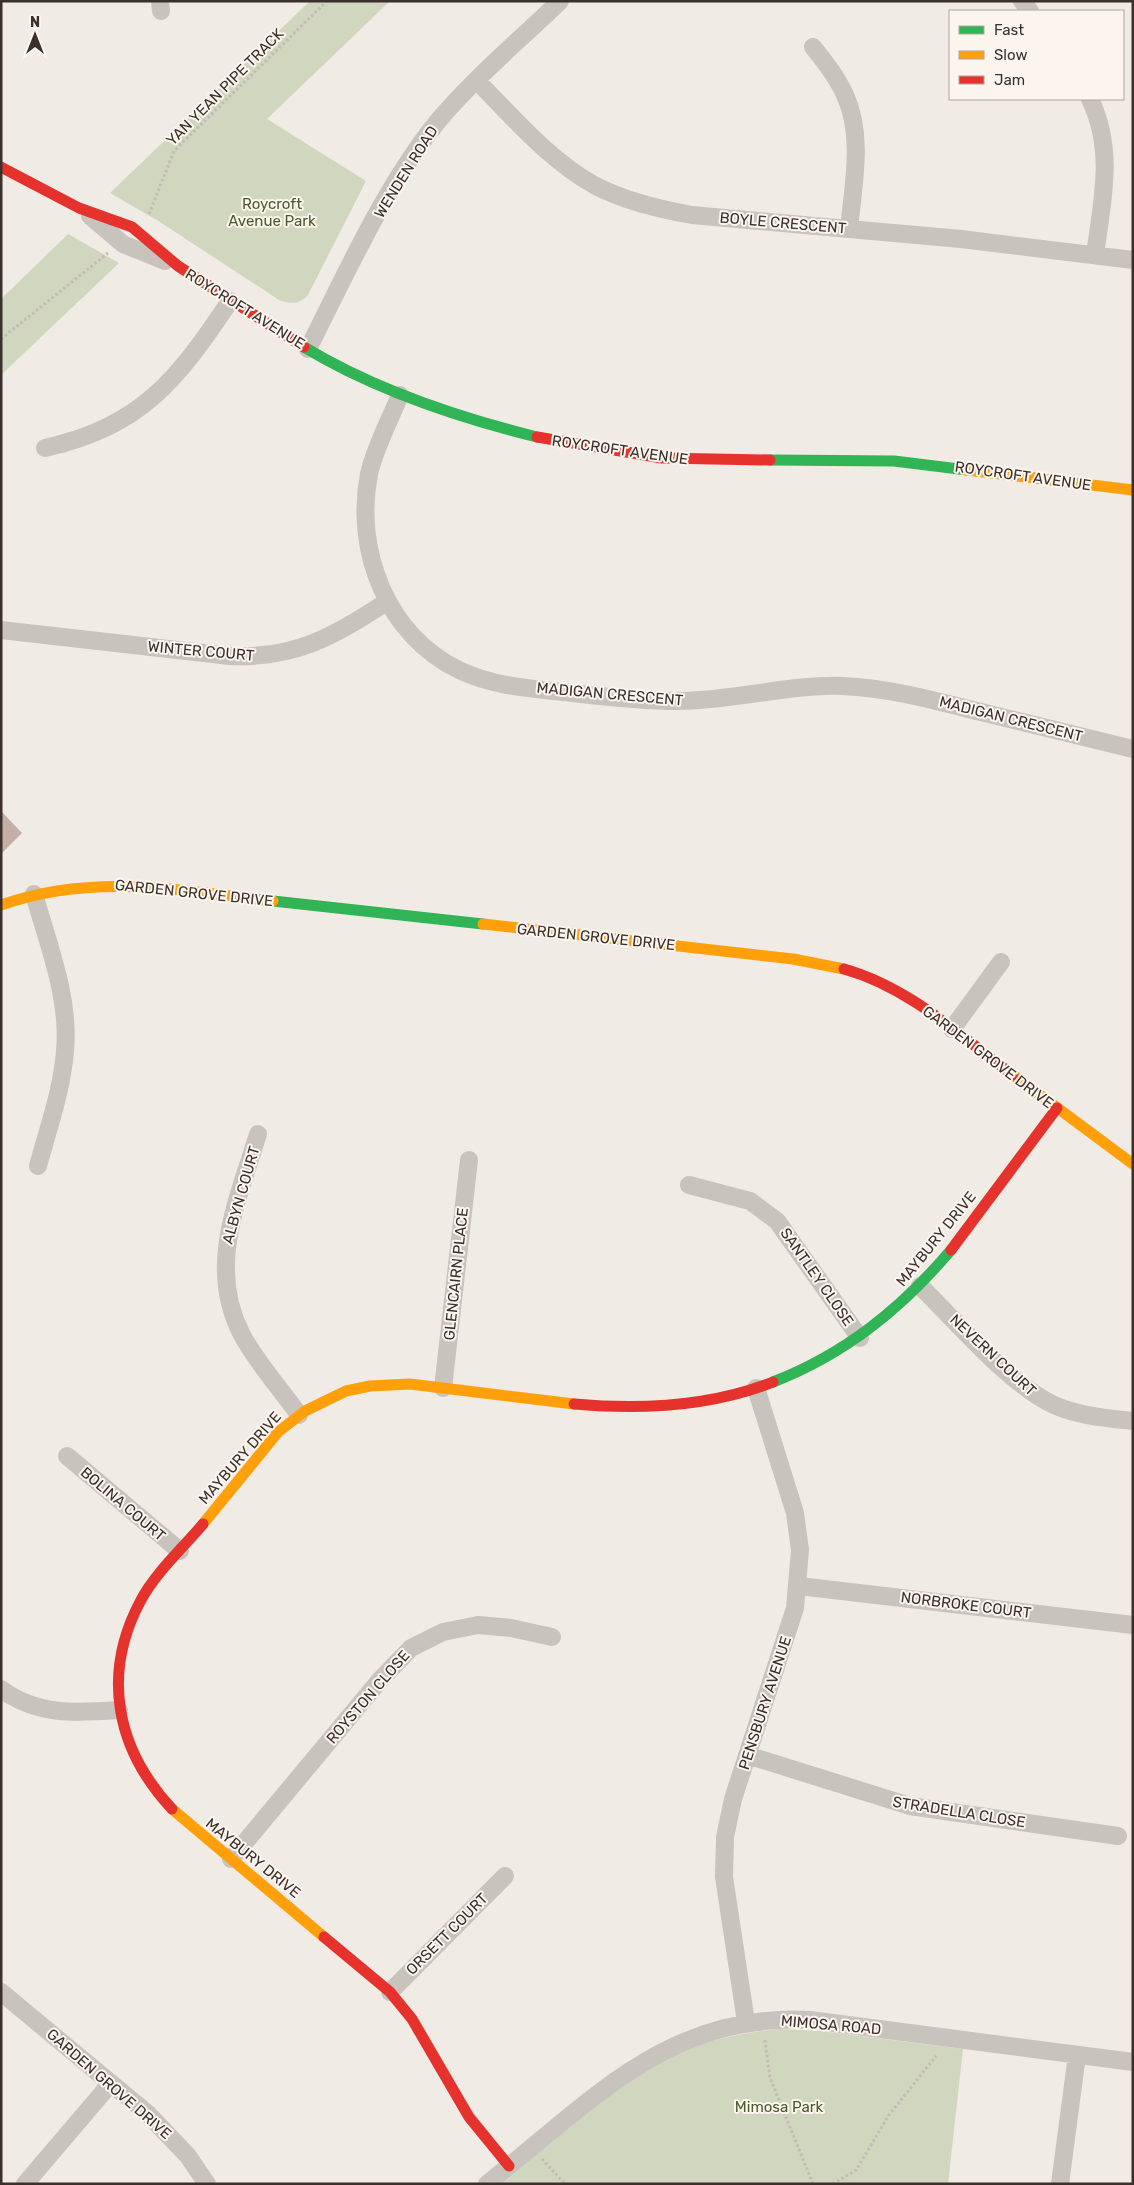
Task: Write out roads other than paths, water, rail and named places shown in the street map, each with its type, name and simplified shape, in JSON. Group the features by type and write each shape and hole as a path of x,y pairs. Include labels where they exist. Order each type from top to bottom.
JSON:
{"street":[{"name":"WENDEN ROAD","path":"308,349 387,197 409,161 438,121 560,1"},
{"path":"813,47 842,87 853,122 855,156 849,229"},
{"name":"BOYLE CRESCENT","path":"478,81 558,160 584,179 609,192 662,210 692,215 961,239 1133,260"},
{"path":"1090,100 1100,124 1106,156 1095,255"},
{"name":"ROYCROFT AVENUE","path":"1,167 79,208 116,220 135,229 178,266 230,301 308,349 400,395 481,423 592,449 636,455 729,461 819,459 894,461 1133,490"},
{"name":"ROYCROFT AVENUE","path":"79,208 121,242 178,266"},
{"path":"45,448 94,434 130,416 156,397 188,361 230,301"},
{"name":"MADIGAN CRESCENT","path":"400,395 372,464 366,493 366,531 370,552 388,601 399,620 414,637 437,656 460,670 505,684 618,698 678,701 708,700 813,686 873,688 932,700 1133,749"},
{"name":"WINTER COURT","path":"1,630 230,656 263,656 310,646 388,601"},
{"name":"GARDEN GROVE DRIVE","path":"1,905 34,894 85,885 141,886 822,963 869,976 890,986 952,1029 1133,1164"},
{"path":"34,894 58,980 65,1028 62,1074 38,1166"},
{"path":"952,1029 1000,962"},
{"name":"MAYBURY DRIVE","path":"508,2166 469,2117 412,2019 390,1992 161,1800 143,1776 130,1751 119,1710 118,1679 120,1658 128,1630 142,1598 278,1432 299,1414 326,1399 357,1388 395,1383 627,1407 688,1404 756,1388 790,1376 860,1338 920,1286 968,1226 1056,1108"},
{"name":"ALBYN COURT","path":"258,1134 226,1245 225,1282 234,1319 242,1336 299,1414"},
{"name":"GLENCAIRN PLACE","path":"444,1388 469,1160"},
{"name":"SANTLEY CLOSE","path":"689,1185 750,1201 777,1221 860,1338"},
{"name":"NEVERN COURT","path":"920,1286 992,1357 1039,1397 1078,1413 1133,1421"},
{"name":"PENSBURY AVENUE","path":"746,2022 727,1901 724,1856 728,1818 789,1630 799,1586 799,1530 756,1388"},
{"name":"BOLINA COURT","path":"67,1456 180,1551"},
{"name":"NORBROKE COURT","path":"799,1586 1133,1625"},
{"name":"ROYSTON CLOSE","path":"231,1859 380,1680 411,1648 443,1632 478,1625 510,1628 552,1637"},
{"path":"1,1689 24,1702 52,1711 79,1713 119,1710"},
{"name":"STRADELLA CLOSE","path":"747,1755 910,1806 1118,1836"},
{"name":"ORSETT COURT","path":"390,1992 505,1876"},
{"name":"GARDEN GROVE DRIVE","path":"1,1992 110,2082 169,2134 207,2184"},
{"name":"MIMOSA ROAD","path":"487,2184 601,2092 657,2053 705,2033 746,2022 788,2019 810,2020 1133,2062"},
{"path":"1060,2184 1077,2055"},
{"path":"25,2184 110,2082"}],"park label":[{"name":"Roycroft Avenue Park","path":"272,212"},
{"name":"Mimosa Park","path":"779,2107"}]}
